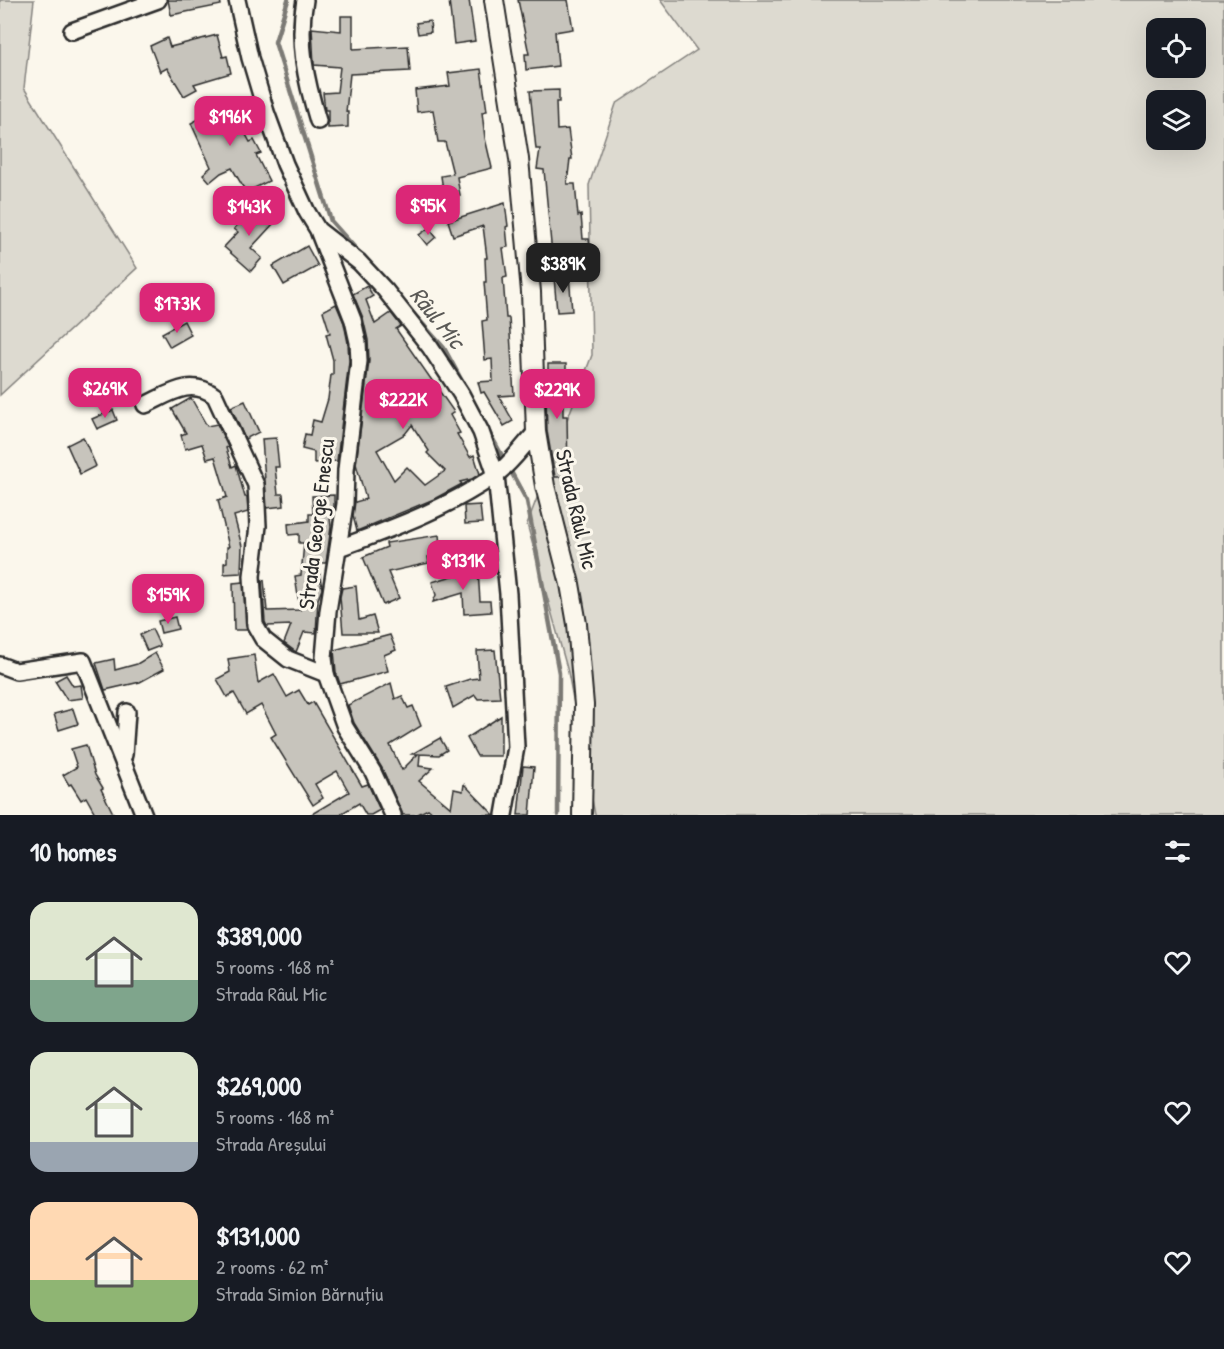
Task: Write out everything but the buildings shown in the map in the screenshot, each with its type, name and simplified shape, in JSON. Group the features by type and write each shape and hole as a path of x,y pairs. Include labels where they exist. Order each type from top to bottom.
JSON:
{"street":[{"path":"72,31 158,0"},
{"name":"Strada George Enescu","path":"237,0 250,58 266,112 285,164 318,230 344,295 358,342 359,361 346,470 345,504 328,611 324,658 326,674 345,727 373,772 393,815"},
{"path":"305,0 301,42 306,82 318,121"},
{"name":"Strada Râul Mic","path":"494,0 519,159 531,292 536,432 545,486 570,584 577,624 584,705 582,815"},
{"path":"318,230 359,262 385,290 430,347 462,394 499,471 516,747 504,815"},
{"path":"145,405 187,387 197,386 206,389 214,396 256,485 258,526 252,576 255,625 263,639 288,659 326,674"},
{"path":"339,548 436,510 499,471 536,432"},
{"path":"0,665 16,671 83,661 144,815"},
{"path":"125,764 127,712"}],"shaded area":[{"path":"0,0 34,0 24,88 137,268 0,395"},
{"path":"660,0 1224,0 1224,815 595,815 568,672 527,524 592,355 589,185 616,104 697,50"}],"waterway":[{"name":"Râul Mic","path":"288,0 275,42 331,221 364,258"},
{"name":"Râul Mic","path":"405,304 444,348 468,392"},
{"name":"Râul Mic","path":"483,421 505,461"},
{"name":"Râul Mic","path":"509,468 527,501 559,673 558,815"}]}
